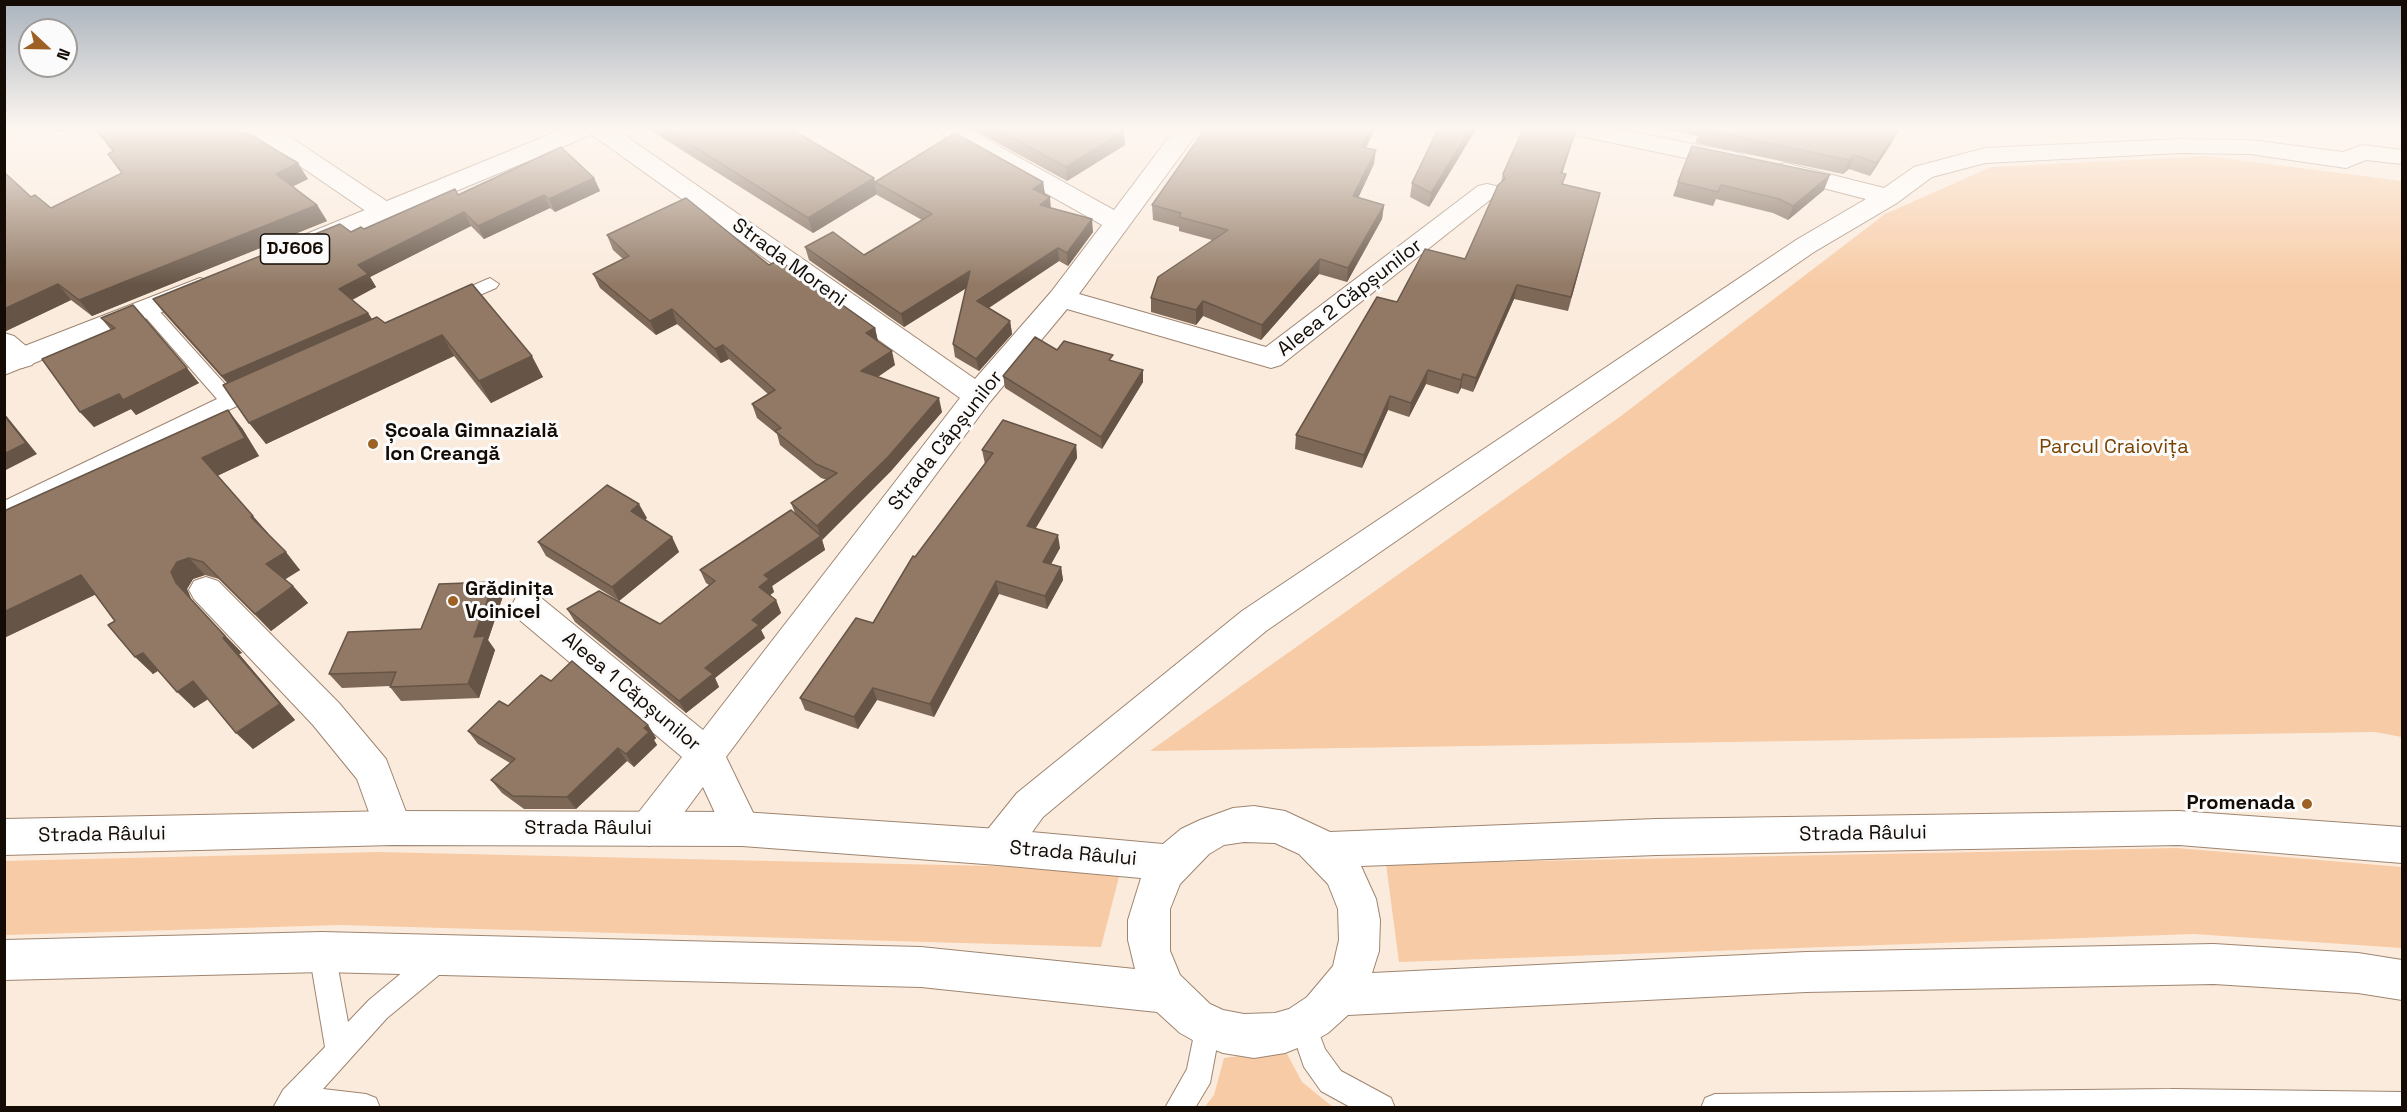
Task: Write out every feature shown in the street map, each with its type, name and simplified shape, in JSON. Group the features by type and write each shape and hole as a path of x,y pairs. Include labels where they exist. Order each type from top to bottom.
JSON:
{"street":[{"path":"339,181 385,212"},
{"name":"DJ606","path":"279,255 460,181"},
{"name":"Strada Moreni","path":"673,181 978,396"},
{"path":"1043,181 1118,223"},
{"name":"Strada Căpșunilor","path":"649,829 978,396 1061,298 1149,181"},
{"path":"1830,181 1888,197"},
{"path":"998,847 1030,805 1254,621 1805,246 1888,197 1911,181"},
{"name":"Aleea 2 Căpșunilor","path":"1061,298 1271,358 1487,192"},
{"path":"10,355 147,308 225,277"},
{"path":"206,590 326,714 373,771 393,828"},
{"name":"Aleea 1 Căpșunilor","path":"528,607 706,755"},
{"path":"706,755 742,829"},
{"name":"Strada Râului","path":"1255,826 1287,832 1323,850 1341,867 1353,887 1362,910 1364,934 1358,966 1341,996 1303,1026 1258,1035 1208,1024 1186,1011 1168,993 1156,973 1147,950 1145,927 1152,893 1170,862 1187,846 1208,835 1231,828 1255,826"},
{"name":"Strada Râului","path":"4,837 393,828 742,829 1170,862"},
{"name":"Strada Râului","path":"1323,850 1451,843 1656,837 2179,828 2403,845"},
{"path":"4,960 322,952 921,967 1168,993"},
{"path":"1341,996 1806,972 2214,964 2358,973 2403,980"}],"lane":[{"path":"435,308 490,284"},
{"path":"147,308 229,401"},
{"path":"4,510 272,381"},
{"path":"322,952 339,1050"},
{"path":"290,1104 378,1009 443,956"},
{"path":"1179,1107 1200,1073 1208,1024"},
{"path":"1303,1026 1314,1057 1331,1081 1381,1107"},
{"path":"1715,1107 2171,1103 2403,1106"},
{"path":"290,1104 366,1107"}],"green space":[{"name":"Parcul Craiovița","path":"1960,181 2402,181 2402,737 2375,732 1150,751 1621,416 1885,214"},
{"path":"2177,848 2402,867 2402,948 2194,934 1399,962 1386,864"},
{"path":"378,852 1121,869 1101,947 340,925 5,935 4,861"},
{"path":"1285,1050 1302,1082 1333,1107 1204,1108 1214,1095 1224,1058"}],"building":[{"path":"4,181 14,181 31,197 35,195 51,208 106,181 285,181 317,205 79,300 58,284 4,309"},
{"path":"488,181 588,181 549,199 544,195 478,226 464,212 358,265 368,274 339,289 368,313 222,376 153,299 340,224 351,232 361,227 364,229 455,189 458,195"},
{"path":"749,181 869,181 808,218"},
{"path":"1041,181 1043,182 1033,189 1050,197 1040,205 1092,219 1067,253 1058,248 977,301 1010,321 976,359 953,344 970,271 901,314 805,247 833,232 864,255 932,214 875,182"},
{"path":"1169,181 1361,181 1353,196 1384,205 1348,268 1320,259 1262,325 1203,301 1196,310 1151,298 1158,277 1228,230 1179,217 1181,213 1152,205"},
{"path":"1413,181 1438,181 1431,193 1412,183"},
{"path":"1503,181 1563,181 1562,184 1600,193 1571,297 1517,285 1476,378 1463,374 1461,380 1428,370 1411,403 1390,396 1364,455 1296,435 1377,297 1397,302 1425,249 1465,259 1498,185"},
{"path":"1823,181 1793,206 1779,199 1721,185 1718,192 1678,182"},
{"path":"686,198 769,265 779,260 875,328 866,333 892,351 861,371 939,398 888,457 817,526 791,503 837,473 816,464 775,431 781,428 752,404 775,390 723,345 715,349 672,309 650,321 593,274 629,256 607,235"},
{"path":"472,284 532,356 479,381 442,335 249,423 223,385 377,317 385,323"},
{"path":"133,305 187,368 123,400 119,394 80,412 42,359 115,328 101,318"},
{"path":"1035,337 1057,350 1064,341 1113,355 1109,360 1143,370 1101,437 1003,376"},
{"path":"228,410 245,438 202,458 253,516 251,517 286,552 266,564 293,586 255,614 203,562 189,558 177,562 171,572 176,583 225,636 223,638 280,704 236,733 193,681 177,692 143,653 135,657 108,625 115,621 81,575 4,612 4,511"},
{"path":"4,415 26,443 4,454"},
{"path":"1003,420 1076,445 1027,526 1058,535 1043,562 1061,567 1045,596 996,581 930,704 873,688 854,717 800,698 856,618 873,623 913,556 915,557 993,453 982,450"},
{"path":"607,485 639,504 631,511 672,537 612,587 538,542"},
{"path":"791,510 821,536 764,575 769,579 759,587 776,600 752,620 759,625 705,668 713,674 679,701 567,609 599,591 660,624 715,581 700,570"},
{"path":"494,582 474,637 485,636 468,684 390,687 396,672 329,674 348,632 421,629 439,584"},
{"path":"572,661 648,725 644,728 649,732 626,754 618,748 567,797 513,796 491,780 515,759 468,731 499,701 508,706 541,675 551,681"}],"place":[{"name":"Școala Gimnazială Ion Creangă","path":"373,444"},
{"name":"Grădinița Voinicel","path":"453,601"},
{"name":"Promenada","path":"2307,804"}]}
